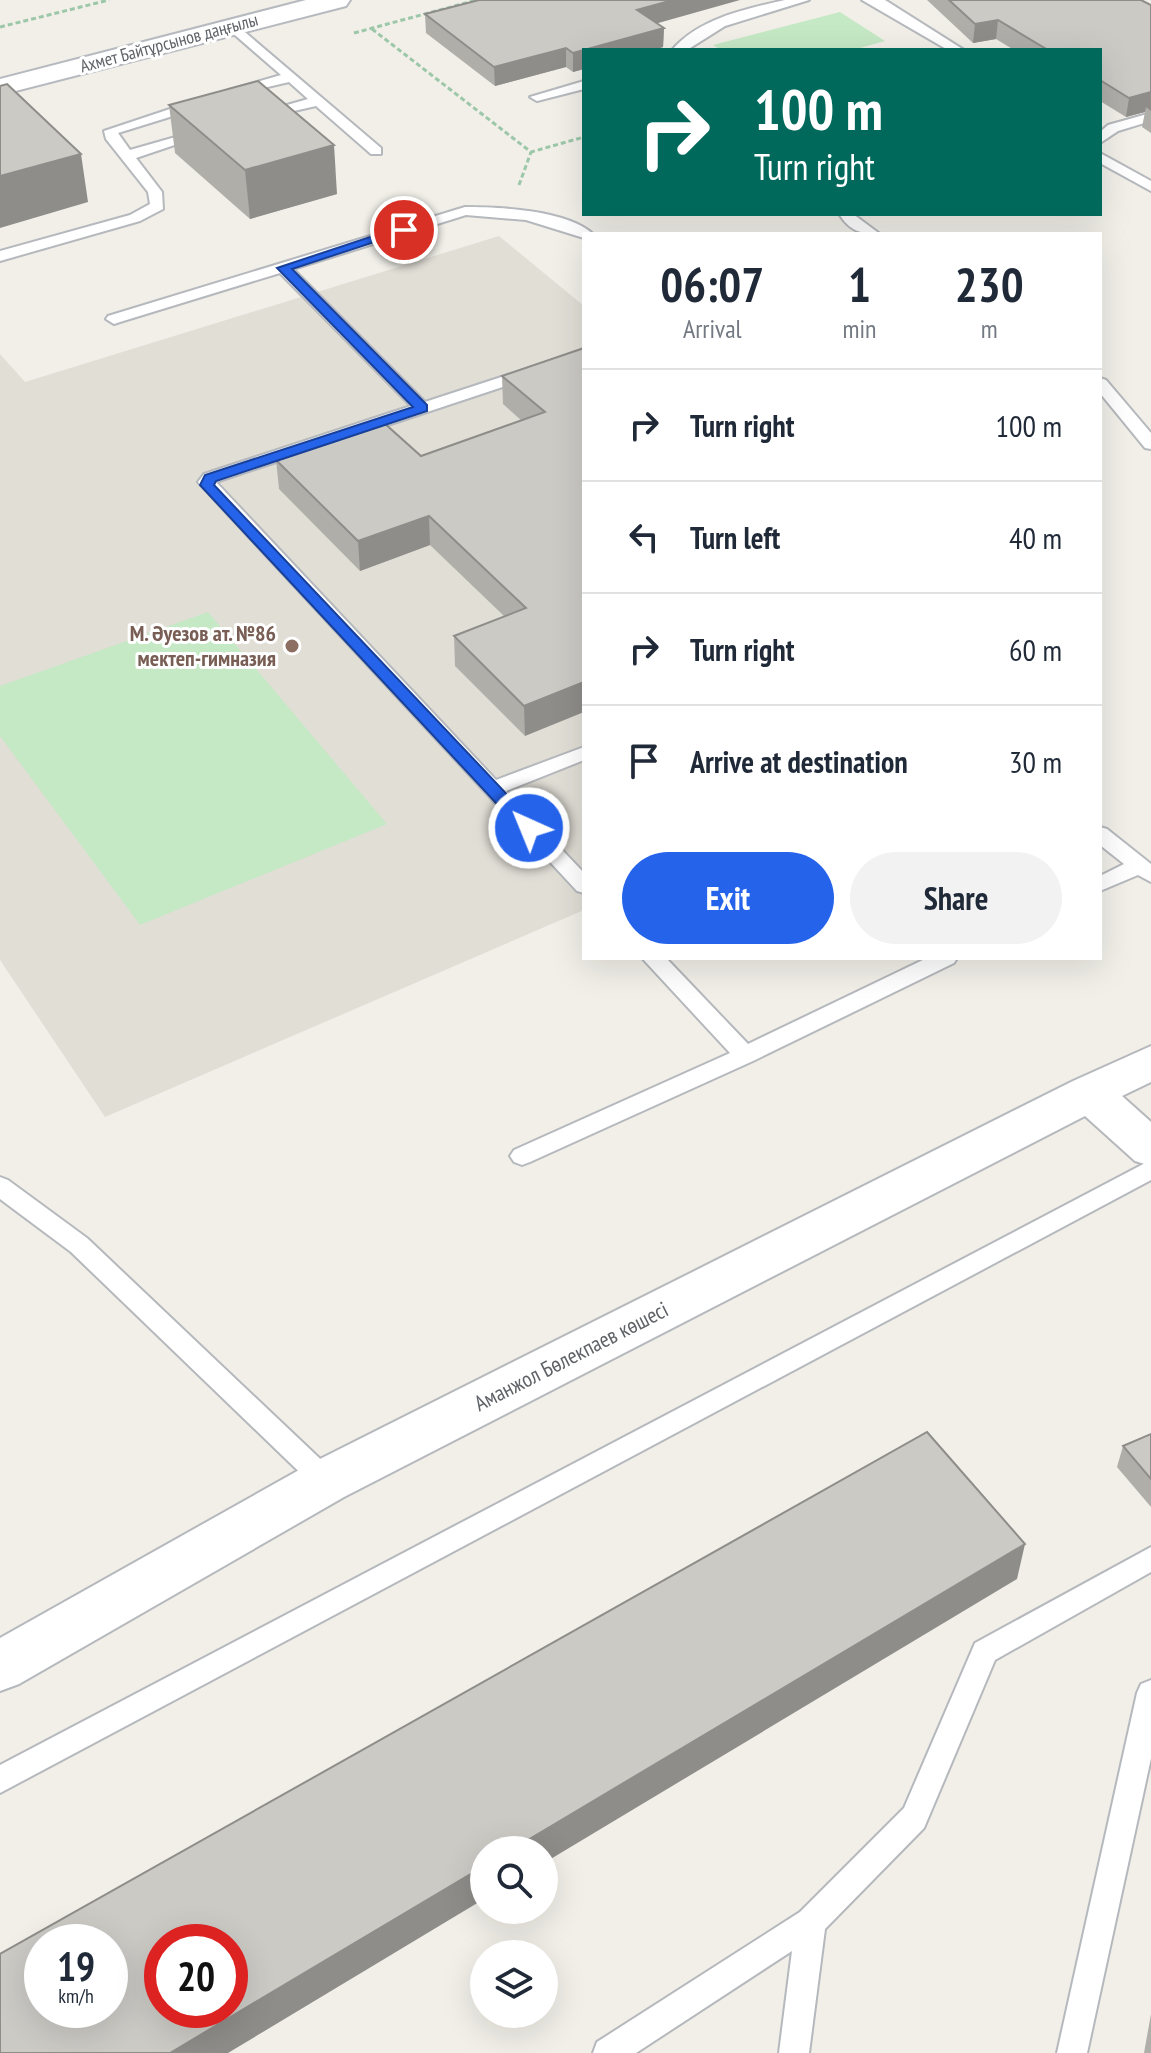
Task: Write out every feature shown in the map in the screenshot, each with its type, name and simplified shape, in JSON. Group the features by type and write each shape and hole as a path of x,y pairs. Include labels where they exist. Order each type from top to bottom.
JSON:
{"street":[{"name":"Ахмет Байтұрсынов даңғылы","path":"0,67 263,0"},
{"name":"Ахмет Байтұрсынов даңғылы","path":"0,87 337,0"},
{"name":"Аманжол Бөлекпаев көшесі","path":"0,1666 326,1481 1151,1062"},
{"path":"1089,1093 1151,1149"}],"lane":[{"path":"681,48 688,41 736,16 802,0"},
{"path":"869,0 880,3 954,48"},
{"path":"233,26 376,151"},
{"path":"0,256 135,218 158,206 155,192 111,136 111,131 291,77"},
{"path":"537,97 582,86"},
{"path":"243,122 316,101"},
{"path":"1106,126 1151,117"},
{"path":"126,156 214,130"},
{"path":"1102,158 1151,187"},
{"path":"114,319 465,211 509,211 541,216 582,233"},
{"path":"847,216 852,223 868,232"},
{"path":"284,268 422,408"},
{"path":"582,356 210,478 207,485 582,884"},
{"path":"1102,385 1151,444"},
{"path":"493,789 582,754"},
{"path":"1102,836 1145,870"},
{"path":"1102,883 1145,870"},
{"path":"655,960 745,1055"},
{"path":"522,1156 745,1055 942,960"},
{"path":"0,1780 1151,1169"},
{"path":"0,1186 79,1245 326,1481"},
{"path":"608,2053 811,1922 914,1818 985,1652 1151,1559"},
{"path":"1072,2053 1151,1693"},
{"path":"794,2053 811,1922"}],"path":[{"path":"0,27 109,0"},
{"path":"371,29 531,152 582,138"}],"shaded area":[{"name":"М. Әуезов ат. №86 мектеп-гимназия","path":"499,236 582,304 582,911 105,1117 0,960 0,354 25,382"}],"green space":[{"path":"840,12 885,41 860,48 718,48 713,45"},
{"path":"208,612 387,824 140,925 0,736 0,686"}],"building":[{"path":"479,0 673,0 637,10 664,28 582,48 573,53 566,48 494,67 425,14"},
{"path":"949,0 1141,0 1151,5 1151,92 1129,98 1102,81 1102,48 1045,48 998,20 975,24"},
{"path":"258,81 334,145 245,170 169,105"},
{"path":"7,84 81,154 0,176 0,86"},
{"path":"582,349 582,683 524,706 454,636 526,608 429,516 358,541 276,460 384,423 421,456 545,412 502,376"},
{"path":"927,1432 1025,1544 535,1836 470,1836 470,1874 248,2007 248,1924 144,1924 144,2028 212,2028 170,2053 0,2053 0,1954 24,1940 24,2028 128,2028 128,1924 53,1924"},
{"path":"1151,1434 1151,1479 1123,1446"}],"place":[{"name":"М. Әуезов ат. №86 мектеп-гимназия","path":"292,646"}],"route":[{"path":"404,230 284,268 422,408 210,478 207,485 529,828"}]}
